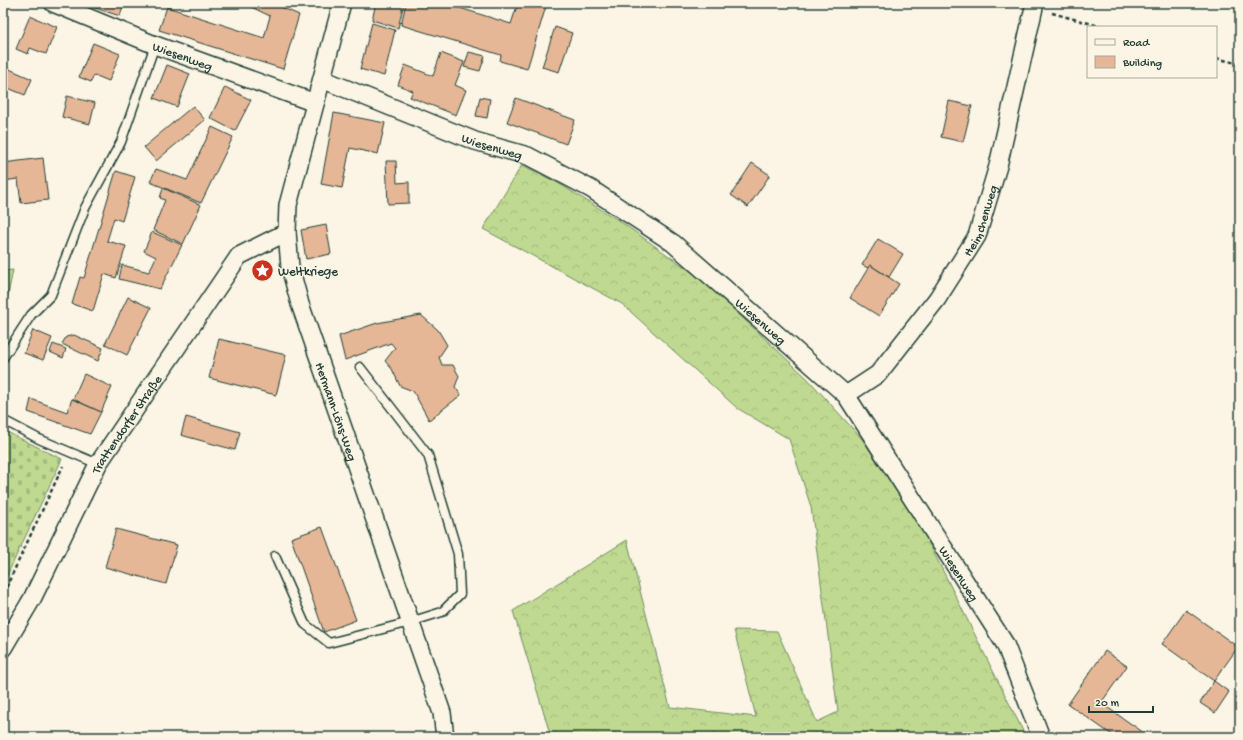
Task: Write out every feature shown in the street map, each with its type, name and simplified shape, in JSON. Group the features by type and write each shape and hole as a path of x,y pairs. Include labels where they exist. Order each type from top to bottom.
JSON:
{"street":[{"name":"Wiesenweg","path":"52,3 155,45 315,103"},
{"path":"322,79 342,3"},
{"name":"Heimchenweg","path":"846,395 878,374 937,299 977,236 998,166 1034,6"},
{"name":"Wiesenweg","path":"322,79 475,141 528,156 591,189 673,243 846,395 1005,644 1041,737"},
{"name":"Hermann-Löns-Weg","path":"322,79 288,205 286,232 290,267 300,304 442,713 445,737"},
{"name":"Trattendorfer Straße","path":"3,648 32,599 98,464 239,256 286,232"}],"lane":[{"path":"3,358 31,315 51,295 85,208 121,142 155,45"},
{"path":"275,556 305,624 329,643 442,612 460,594 458,554 428,455 360,367"},
{"path":"3,420 39,439 98,464"}],"path":[{"path":"1034,6 1100,26"},
{"path":"1217,58 1240,64"},
{"path":"3,594 70,452"}],"green space":[{"path":"522,165 558,183 621,222 700,278 808,379 863,440 925,535 1026,737 551,737 513,611 627,540 670,707 756,717 734,630 777,631 817,722 838,712 811,507 789,439 737,408 622,304 483,229"},
{"path":"13,270 3,320 3,271"},
{"path":"3,430 62,459 3,584"}],"building":[{"path":"93,3 124,3 120,16 92,7"},
{"path":"243,3 272,3 299,15 283,69 159,30 167,7 264,38 270,16"},
{"path":"376,3 404,3 398,28 372,20"},
{"path":"406,3 444,3 511,24 518,3 547,3 527,69 500,61 501,55 401,25"},
{"path":"30,16 57,27 46,54 30,48 28,54 16,49"},
{"path":"372,23 395,30 384,76 360,69"},
{"path":"555,27 572,33 559,72 542,67"},
{"path":"93,43 120,54 109,81 94,75 91,82 79,77"},
{"path":"469,52 485,56 480,71 464,67"},
{"path":"441,53 464,62 455,85 466,90 456,115 410,97 413,91 398,85 405,65 433,76"},
{"path":"167,65 190,74 177,107 154,98"},
{"path":"7,68 32,79 25,95 3,86 3,77"},
{"path":"225,87 251,100 235,131 210,118"},
{"path":"67,96 95,103 90,124 62,117"},
{"path":"480,97 490,99 487,118 476,116"},
{"path":"516,98 575,120 566,144 507,122"},
{"path":"949,101 972,106 963,142 941,137"},
{"path":"193,106 205,120 156,161 144,147"},
{"path":"334,113 385,123 378,154 350,148 342,188 321,184"},
{"path":"212,127 233,137 201,203 150,182 156,169 187,180"},
{"path":"43,158 48,200 21,203 18,179 3,181 3,163"},
{"path":"386,161 396,161 397,183 409,182 409,203 388,204"},
{"path":"752,163 770,175 748,207 731,195"},
{"path":"116,171 135,177 122,221 114,218 107,241 126,246 116,278 104,274 93,311 72,304 80,277 84,278"},
{"path":"163,188 201,205 183,244 153,230 165,200 160,198"},
{"path":"326,225 331,254 306,259 301,230"},
{"path":"152,232 182,245 160,289 119,279 122,265 149,272 156,257 144,251"},
{"path":"878,239 903,254 889,277 870,265 868,268 862,265"},
{"path":"870,265 899,284 879,316 850,298"},
{"path":"128,297 151,308 127,355 105,344"},
{"path":"421,315 438,330 447,345 439,357 442,365 453,365 459,376 455,387 461,395 429,420 413,391 400,386 392,369 385,361 395,348 391,343 345,360 339,336 377,323"},
{"path":"33,330 52,338 43,360 24,353"},
{"path":"74,335 103,348 98,361 62,344 66,337"},
{"path":"219,339 286,355 276,395 209,378"},
{"path":"53,344 66,349 63,358 50,352"},
{"path":"84,374 112,387 101,412 73,399"},
{"path":"31,399 67,412 72,399 101,412 90,434 28,412"},
{"path":"186,417 240,432 235,450 181,435"},
{"path":"322,527 356,620 324,632 291,538"},
{"path":"116,529 177,545 166,584 105,567"},
{"path":"1186,610 1238,647 1214,681 1162,644"},
{"path":"1105,651 1127,666 1101,703 1150,737 1115,737 1068,704"},
{"path":"1214,681 1229,692 1215,713 1200,703"}],"place":[{"name":"Weltkriege","path":"263,270"}]}
